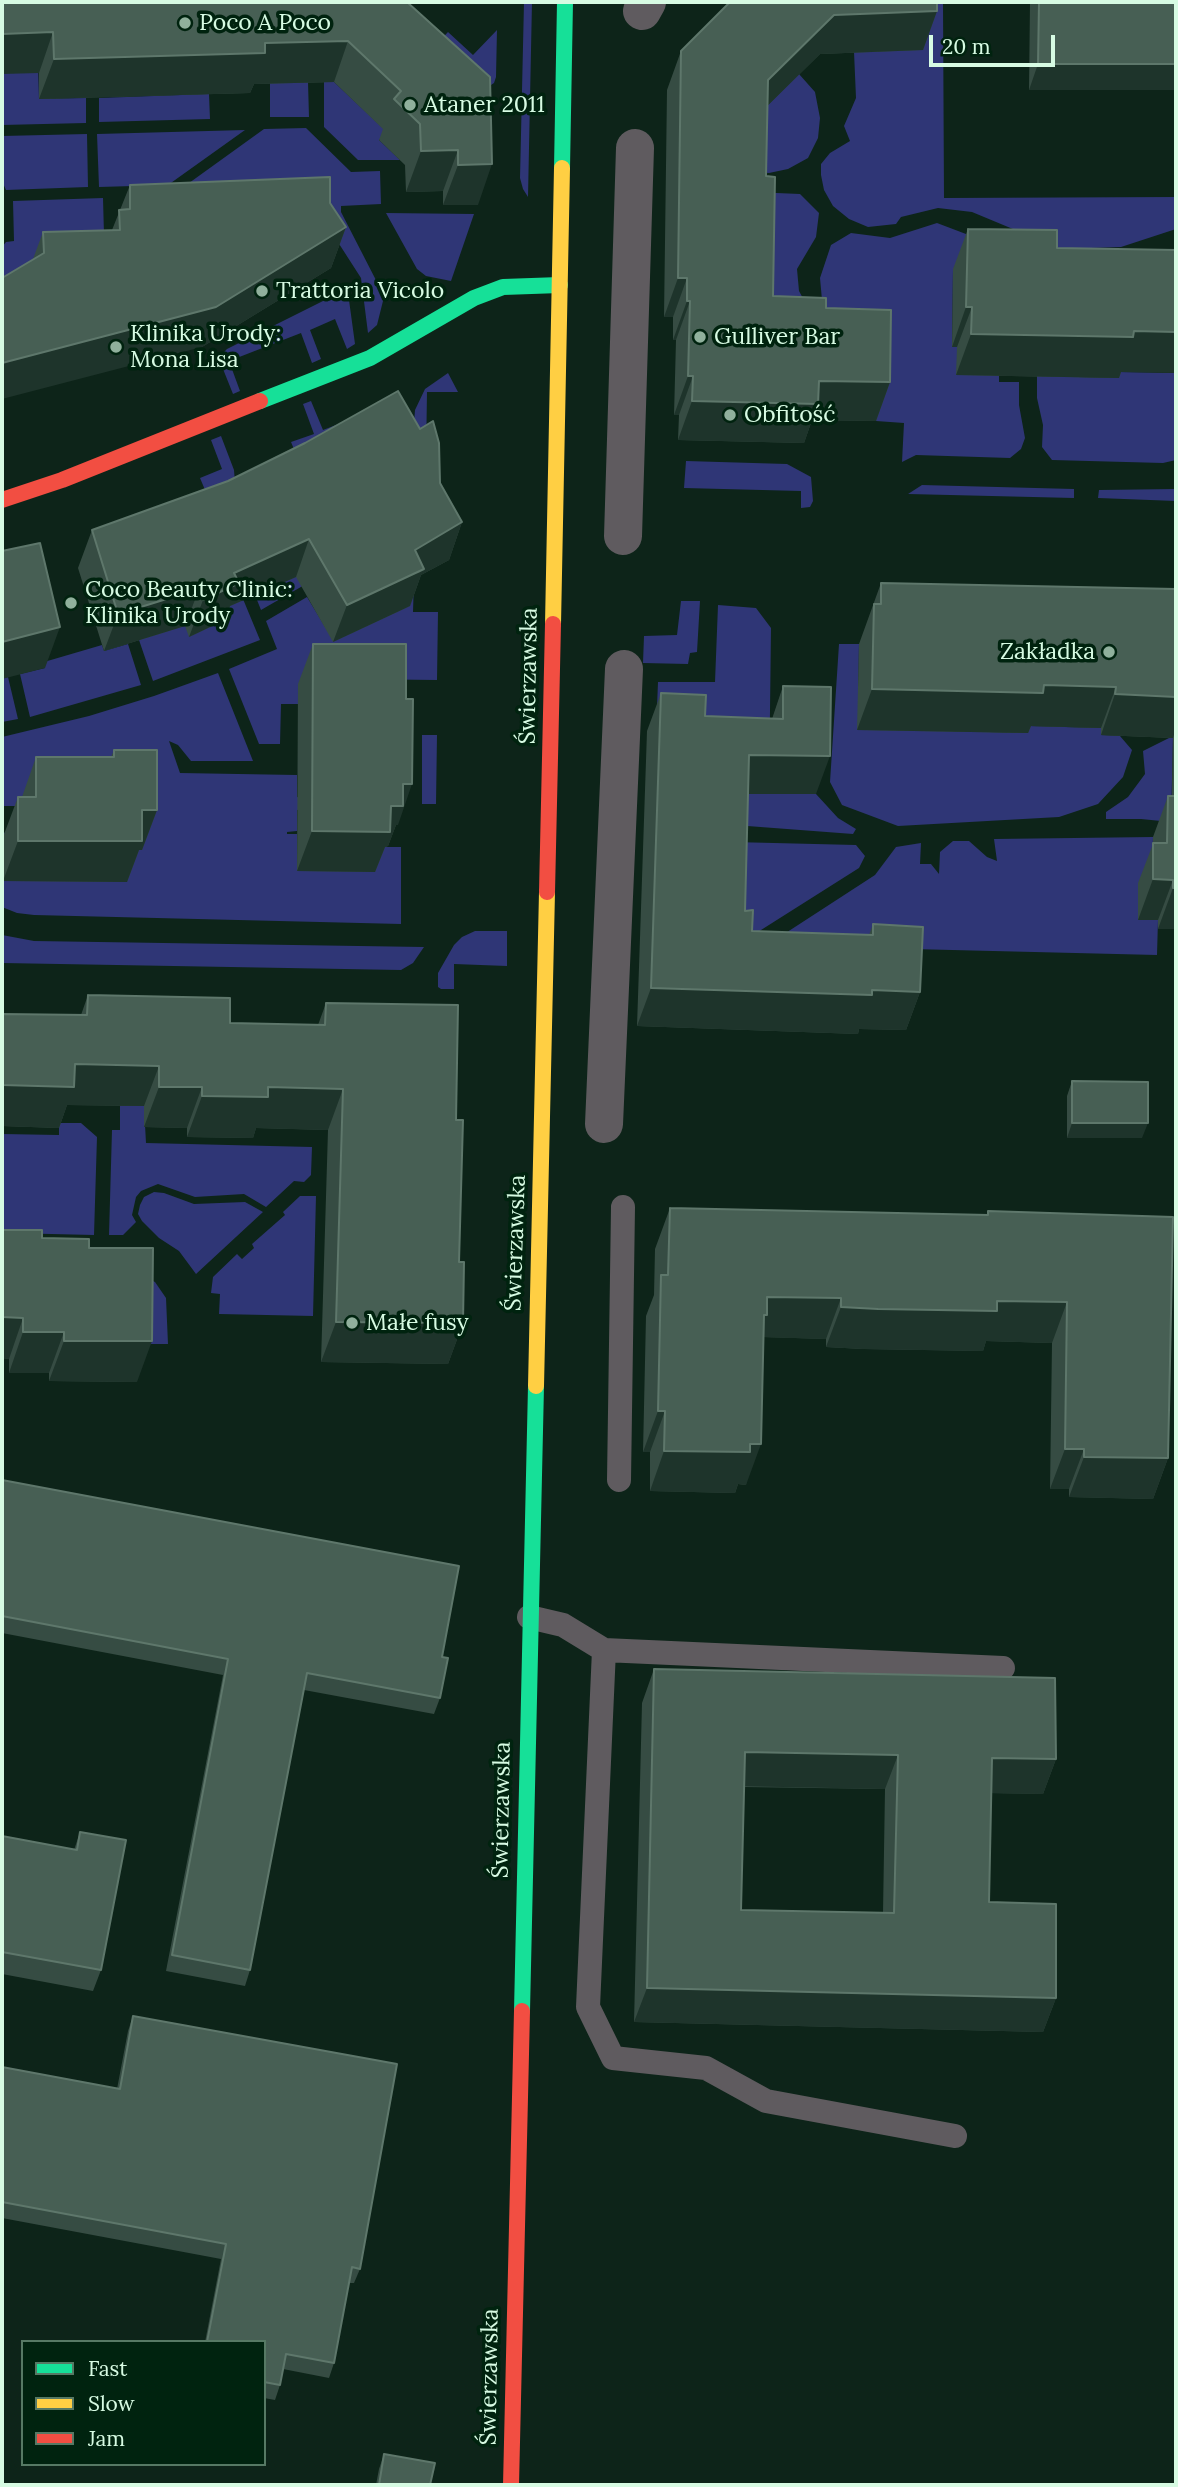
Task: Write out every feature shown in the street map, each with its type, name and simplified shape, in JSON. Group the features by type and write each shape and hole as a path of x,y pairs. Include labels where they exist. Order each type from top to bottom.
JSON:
{"street":[{"name":"Świerzawska","path":"511,2485 565,2"},
{"path":"623,536 635,148"},
{"path":"2,500 62,480 370,358 474,298 503,287 560,285"},
{"path":"604,1124 624,669"}],"lane":[{"path":"619,1480 623,1207"},
{"path":"530,1617 563,1625 604,1650 1003,1668"},
{"path":"604,1650 587,2007 613,2058 706,2068 766,2101 955,2136"}],"shaded area":[{"path":"524,2 532,2 528,197 520,178"},
{"path":"921,2 943,2 944,198 1176,197 1176,229 1121,247 1061,249 972,212 938,208 901,217 896,224 868,227 849,219 833,206 824,190 821,164 830,153 850,141 844,126 856,98 854,52"},
{"path":"37,28 39,99 86,98 86,123 2,125 2,29"},
{"path":"497,30 496,77 494,83 488,87 431,50 448,32 473,55"},
{"path":"799,74 815,92 820,118 818,138 808,158 788,169 769,173 753,172 754,119"},
{"path":"308,82 309,117 270,117 270,83"},
{"path":"324,82 334,82 387,132 379,140 400,160 358,160 324,127"},
{"path":"209,94 210,119 99,122 99,98"},
{"path":"306,128 351,172 380,171 381,204 341,206 341,212 380,288 383,301 377,325 368,333 361,278 334,236 171,196 264,129"},
{"path":"245,130 168,185 99,187 97,134"},
{"path":"87,134 88,187 6,190 2,181 2,136"},
{"path":"753,192 800,194 819,213 816,237 797,269 799,291 811,313 726,318"},
{"path":"103,198 105,271 2,310 2,247 6,242 14,241 13,201"},
{"path":"386,213 474,214 451,281 426,276 417,269"},
{"path":"937,223 1045,264 953,270 952,347 957,347 999,375 999,382 1019,382 1019,405 1025,438 1021,449 1010,458 916,455 902,462 904,423 876,421 877,349 823,311 820,278 831,245 851,233 890,238"},
{"path":"337,294 349,300 355,344 347,349 335,319 310,330 321,359 312,363 301,333 229,361 240,391 233,394 221,364 221,355 227,349"},
{"path":"1119,372 1176,373 1176,460 1163,463 1052,460 1042,447 1043,425 1037,398 1037,376 1118,378"},
{"path":"448,373 458,392 427,392 426,458 414,423 415,410 425,389"},
{"path":"311,401 323,430 349,420 296,454 291,442 314,434 303,404"},
{"path":"221,436 234,470 235,483 208,497 200,478 222,469 211,440"},
{"path":"686,461 787,464 811,477 813,501 810,507 801,508 801,491 684,488"},
{"path":"922,485 1074,489 1074,498 908,494"},
{"path":"1176,489 1176,501 1098,498 1099,490"},
{"path":"339,565 261,610 255,595 276,579"},
{"path":"414,580 413,612 438,612 437,680 348,679 299,684 298,704 281,704 280,744 259,744 229,669 277,649 266,621 307,597 327,630"},
{"path":"243,599 260,640 153,681 139,640 215,605 223,623 226,622 220,609"},
{"path":"681,601 700,601 697,652 690,653 688,664 643,663 644,636 677,635"},
{"path":"718,605 756,608 771,628 769,794 816,794 838,818 856,829 853,834 734,825 656,732 658,682 715,682"},
{"path":"128,644 141,685 30,717 20,674 45,668 44,662 102,645 104,651"},
{"path":"839,644 859,644 858,703 950,731 1028,733 1029,726 1101,728 1101,735 1120,736 1132,750 1123,777 1098,804 1059,817 898,826 842,805 830,782"},
{"path":"218,673 253,761 191,761 178,745 169,741 180,773 297,775 297,797 306,798 306,809 297,810 297,831 287,834 297,834 297,871 376,847 401,847 401,924 34,915 17,913 2,907 2,837 21,806 2,806 2,737 89,716"},
{"path":"8,677 18,719 2,722 2,678"},
{"path":"422,735 437,735 436,804 422,804"},
{"path":"1173,736 1171,822 1106,819 1106,812 1128,797 1145,774 1143,751"},
{"path":"1153,837 1152,884 1139,920 1158,920 1157,955 911,949 758,951 875,875 896,847 921,843 920,864 931,864 939,874 940,852 953,841 969,841 987,857 997,861 994,839"},
{"path":"733,842 856,845 865,856 859,868 731,949"},
{"path":"475,931 507,931 507,966 454,964 454,989 441,989 438,987 438,973 454,945 462,937"},
{"path":"2,935 34,941 424,947 413,963 401,970 2,963"},
{"path":"120,1106 144,1106 146,1143 312,1147 311,1175 304,1182 294,1181 266,1207 244,1194 195,1197 158,1184 141,1191 136,1197 132,1215 136,1222 123,1235 109,1235 112,1130 120,1130"},
{"path":"59,1123 81,1123 97,1137 94,1235 8,1233 2,1227 2,1134 59,1135"},
{"path":"154,1192 194,1204 245,1202 263,1212 196,1274 179,1251 159,1238 138,1214 144,1197"},
{"path":"300,1196 316,1196 313,1316 219,1314 220,1294 211,1293 213,1277 237,1254 242,1259 254,1248 252,1244 285,1215 283,1212"},
{"path":"132,1270 155,1282 166,1298 168,1344 138,1344 138,1289"}],"building":[{"path":"2,2 407,2 490,77 492,164 458,165 458,150 421,151 420,124 394,99 401,91 348,41 265,43 265,53 54,59 53,32 2,34"},
{"path":"730,2 937,2 937,11 834,15 768,80 766,176 775,177 773,296 826,298 826,308 891,310 890,382 819,381 818,404 692,401 693,376 688,376 690,301 687,301 687,278 678,278 681,51"},
{"path":"1039,2 1176,2 1176,64 1038,64"},
{"path":"330,177 330,203 346,227 216,307 2,363 2,278 44,253 43,232 120,230 119,210 130,209 130,185"},
{"path":"968,229 1057,230 1057,248 1176,250 1176,332 1134,331 1133,337 971,334 972,307 966,307"},
{"path":"398,391 420,429 433,421 439,443 440,483 462,522 415,550 424,569 347,605 309,539 234,573 239,583 203,600 199,589 118,614 92,530 228,481 305,443"},
{"path":"40,543 60,627 2,642 2,551"},
{"path":"881,583 1176,589 1176,697 1115,694 1116,687 1044,685 1043,693 872,689 874,604 881,604"},
{"path":"313,644 406,644 406,699 413,699 412,784 403,784 403,806 391,806 390,832 312,831"},
{"path":"783,686 831,687 830,756 749,755 745,911 753,910 752,931 873,935 873,924 923,927 920,992 872,990 872,995 651,988 661,693 706,695 705,716 783,719"},
{"path":"114,750 157,750 157,810 142,810 142,841 18,841 18,797 36,797 36,757 114,757"},
{"path":"1168,796 1176,796 1176,888 1173,888 1173,880 1153,879 1153,843 1167,843"},
{"path":"88,995 230,998 230,1023 325,1025 326,1003 458,1005 456,1120 463,1120 459,1262 464,1262 463,1323 336,1322 343,1089 268,1087 268,1097 202,1096 202,1087 159,1087 159,1066 75,1064 74,1087 2,1085 2,1014 87,1015"},
{"path":"1072,1081 1148,1082 1148,1123 1072,1123"},
{"path":"670,1208 988,1215 988,1211 1173,1217 1168,1458 1084,1457 1084,1449 1065,1449 1067,1302 997,1301 997,1311 878,1309 841,1307 841,1298 767,1297 767,1315 764,1315 761,1444 750,1444 750,1452 664,1451 665,1411 658,1411 661,1275 668,1275"},
{"path":"2,1225 3,1230 42,1230 42,1238 89,1239 89,1248 153,1248 152,1341 64,1341 64,1332 23,1332 23,1318 2,1317"},
{"path":"2,1480 459,1566 442,1657 448,1658 440,1698 307,1673 250,1970 172,1955 228,1659 2,1616"},
{"path":"654,1669 1055,1678 1056,1759 992,1758 989,1902 1056,1904 1056,1998 647,1988","holes":["745,1752 898,1755 894,1913 741,1910"]},
{"path":"80,1832 126,1840 101,1970 2,1952 2,1836 77,1850"},
{"path":"133,2016 397,2064 360,2269 352,2267 334,2363 286,2354 280,2385 266,2382 266,2340 207,2340 226,2244 2,2202 2,2067 120,2089"},
{"path":"384,2454 435,2463 430,2485 379,2485"}],"traffic: fast":[{"path":"562,168 565,2"},
{"path":"260,401 370,358 474,298 503,287 560,285"},
{"path":"522,2011 536,1386"}],"traffic: slow":[{"path":"553,624 562,168"},
{"path":"536,1386 547,892"}],"traffic: jam":[{"path":"2,500 62,480 260,401"},
{"path":"547,892 553,624"},
{"path":"511,2485 522,2011"}],"place":[{"name":"Poco A Poco","path":"185,23"},
{"name":"Ataner 2011","path":"410,105"},
{"name":"Trattoria Vicolo","path":"262,291"},
{"name":"Gulliver Bar","path":"700,337"},
{"name":"Klinika Urody: Mona Lisa","path":"116,347"},
{"name":"Obfitość","path":"730,415"},
{"name":"Coco Beauty Clinic: Klinika Urody","path":"71,603"},
{"name":"Zakładka","path":"1109,652"},
{"name":"Małe fusy","path":"352,1323"}]}
